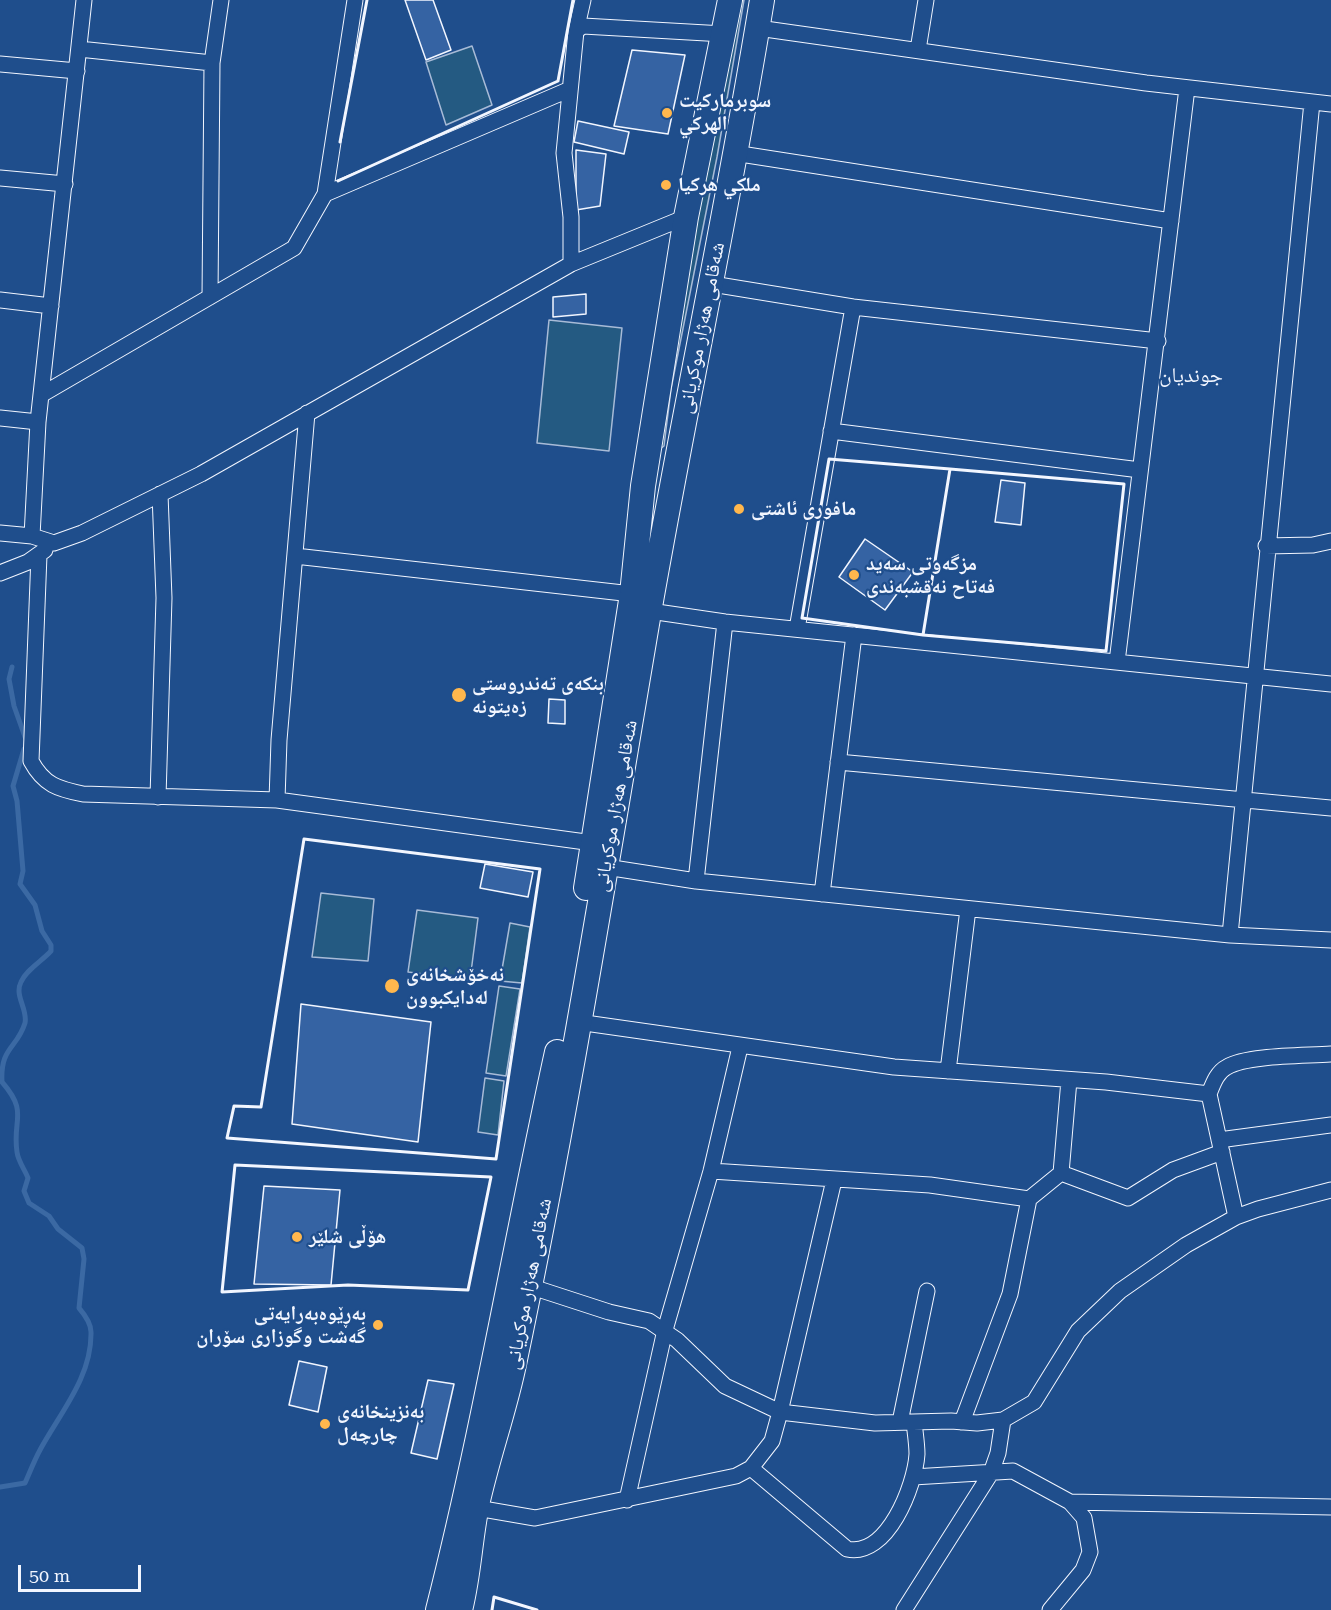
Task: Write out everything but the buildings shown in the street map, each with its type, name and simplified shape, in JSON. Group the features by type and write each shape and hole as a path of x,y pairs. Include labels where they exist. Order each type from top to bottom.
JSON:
{"highway":[{"name":"شەقامی ھەژار موکریانی","path":"438,1610 465,1502 529,1179 570,996 632,594 643,486 686,217 730,0"},
{"name":"شەقامی ھەژار موکریانی","path":"460,1610 468,1579 477,1508 512,1374 529,1286 762,0"},
{"path":"643,486 672,488"}],"street":[{"path":"32,536 38,422 84,0"},
{"path":"210,297 212,63 221,0"},
{"path":"41,395 294,248 325,194 355,0"},
{"path":"571,264 571,217 564,153 568,90 576,31 583,0"},
{"path":"918,50 926,0"},
{"path":"576,31 583,26 724,34"},
{"path":"758,28 1187,88 1331,104"},
{"path":"79,49 212,63"},
{"path":"0,64 76,71"},
{"path":"1117,662 1158,341 1187,88"},
{"path":"325,194 568,90"},
{"path":"1230,935 1266,546 1312,102"},
{"path":"734,153 1171,221"},
{"path":"0,178 65,184"},
{"path":"0,573 39,555 54,543 82,533 160,494 571,264 686,217"},
{"path":"712,284 853,307 1158,341"},
{"path":"0,300 51,306"},
{"path":"797,629 853,307"},
{"path":"278,800 279,740 307,413"},
{"path":"0,418 38,422"},
{"path":"831,431 1140,470"},
{"path":"158,797 164,598 160,494"},
{"path":"0,533 32,536 54,543"},
{"path":"1266,546 1312,546 1331,541"},
{"path":"39,555 31,761 40,777 56,789 83,794 278,800 593,843"},
{"path":"295,556 632,594"},
{"path":"650,611 725,622 1331,684"},
{"path":"696,882 725,622"},
{"path":"822,894 854,635"},
{"path":"838,762 1331,808"},
{"path":"606,867 696,882 1230,935 1331,940"},
{"path":"948,1071 968,909"},
{"path":"578,1022 740,1047 894,1067 1069,1080 1209,1094"},
{"path":"627,1500 665,1330 711,1171 740,1047"},
{"path":"1236,1217 1209,1094 1214,1080 1226,1067 1249,1060 1331,1054"},
{"path":"962,1422 1010,1294 1029,1199 1061,1173 1069,1080"},
{"path":"1061,1173 1128,1198 1173,1170 1220,1146 1331,1125"},
{"path":"711,1171 930,1185 1029,1199"},
{"path":"477,1508 535,1518 736,1476 751,1468 772,1441 834,1180"},
{"path":"529,1286 609,1312 649,1320 665,1330 725,1386 780,1412 875,1423 1003,1420 1034,1402 1078,1331 1120,1291 1186,1245 1236,1217 1331,1190"},
{"path":"751,1468 847,1550 866,1548 878,1540 903,1508 913,1478 917,1453 907,1422 927,1291"},
{"path":"904,1610 991,1473 998,1453 1003,1420"},
{"path":"913,1478 1012,1471 1070,1502 1084,1518 1090,1552 1083,1570 1050,1610"},
{"path":"1070,1502 1331,1507"}],"shaded area":[{"path":"734,0 744,0 717,157 671,389 664,446 659,450"},
{"path":"472,46 492,105 446,125 426,62"},
{"path":"549,320 622,328 609,451 537,443"},
{"path":"321,893 374,899 368,961 312,957"},
{"path":"417,910 478,918 470,980 408,972"},
{"path":"510,923 530,927 522,983 500,981"},
{"path":"499,986 520,989 506,1076 486,1073"},
{"path":"485,1078 504,1081 498,1135 478,1132"}],"waterway":[{"path":"12,667 9,679 14,706 25,737"},
{"path":"0,1487 25,1483 40,1450 81,1379 90,1348 91,1332 89,1322 79,1308 84,1259 82,1248 58,1229 49,1216 29,1203 24,1191 28,1178 17,1152 17,1109 15,1101 2,1082 6,1055 22,1032 25,1023 19,987 30,970 51,951 51,945 42,931 35,905 20,884 23,871 17,801 13,786 24,749"}],"wall":[{"path":"340,142 367,0"},
{"path":"338,181 558,81 573,0"},
{"path":"829,459 950,469 923,635 802,618 829,459"},
{"path":"950,469 1124,484 1106,651 923,635 950,469"},
{"path":"304,839 540,869 496,1159 227,1138 234,1106 261,1107 304,839"},
{"path":"235,1165 491,1177 468,1290 348,1285 222,1292 235,1165"},
{"path":"492,1610 494,1597 537,1610"}],"place":[{"name":"سوبرماركيت الهركي","path":"667,113"},
{"name":"ملكي هركيا","path":"666,185"},
{"name":"مافوری ئاشتی","path":"739,509"},
{"name":"مزگەوتی سەید فەتاح نەقشبەندی","path":"854,575"},
{"name":"بنکەی تەندروستی زەیتونە","path":"459,695"},
{"name":"نەخۆشخانەی لەدایکبوون","path":"392,986"},
{"name":"هۆڵی شلێر","path":"297,1237"},
{"name":"بەڕێوەبەرایەتی گەشت وگوزاری سۆران","path":"378,1325"},
{"name":"بەنزینخانەی چارچەل","path":"325,1424"}],"district":[{"name":"جوندیان","path":"1191,376"}]}
